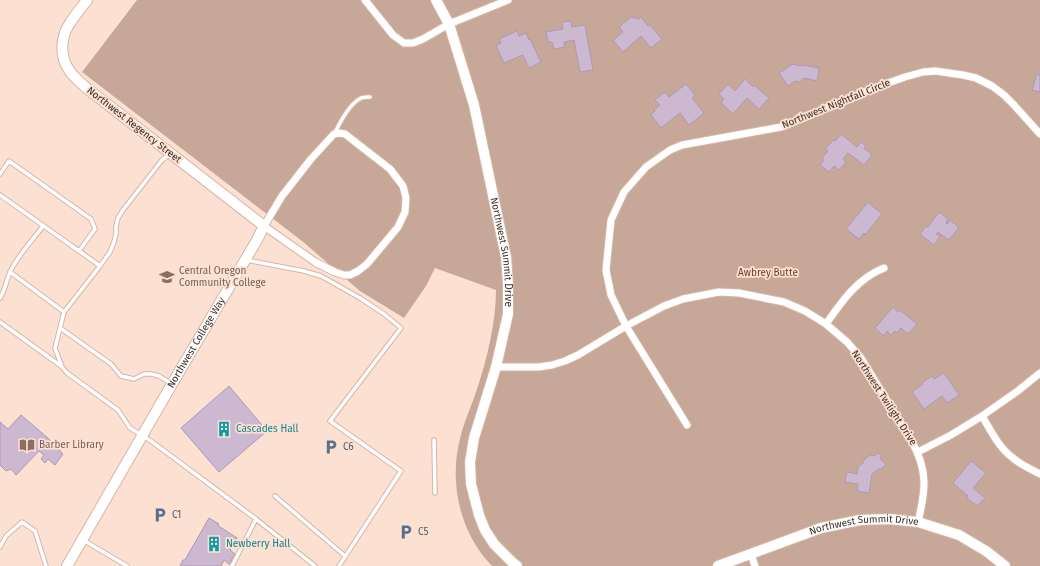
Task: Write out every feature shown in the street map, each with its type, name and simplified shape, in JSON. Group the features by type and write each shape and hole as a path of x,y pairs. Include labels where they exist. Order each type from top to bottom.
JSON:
{"street":[{"name":"Northwest Regency Street","path":"87,0 69,24 63,39 62,50 68,69 76,79 89,90 264,226"},
{"path":"365,0 393,35 404,43 423,39 449,24 508,0"},
{"name":"Northwest Summit Drive","path":"436,0 449,24 474,104 507,263 508,314 496,367 474,438 470,462 471,484 479,515 485,530 494,544 517,566"},
{"name":"Northwest Nightfall Circle","path":"687,425 626,326 611,295 606,270 611,220 624,192 646,167 670,150 682,145 781,127 874,88 923,72 951,72 976,78 992,86 1009,100 1040,134"},
{"path":"264,226 276,236 315,262 344,275 350,275 358,271 366,264 398,227 405,212 406,198 403,186 390,169 344,134 334,134"},
{"name":"Northwest College Way","path":"67,566 282,196 311,159 334,134"},
{"path":"826,324 848,294 866,277 884,268"},
{"name":"Northwest Twilight Drive","path":"496,367 539,367 565,361 664,306 683,299 719,292 739,293 784,302 805,311 826,324 847,342 861,358 918,452 924,474 925,487 918,522"},
{"path":"918,452 951,435 982,416 1040,373"},
{"path":"982,416 994,436 1012,458 1040,474"},
{"name":"Northwest Summit Drive","path":"718,566 821,528 860,520 888,519 918,522 959,535 986,550 1005,566"},
{"path":"750,554 755,566"}],"lane":[{"name":"Northwest College Way","path":"334,134 343,116 355,103 361,98 370,97"},
{"path":"62,367 55,348 64,312 100,266 112,247 116,234 118,218 123,210 162,160 171,154"},
{"path":"0,174 9,161 91,219 95,229 79,251"},
{"path":"0,195 100,266"},
{"path":"0,298 10,272 43,226"},
{"path":"245,260 304,271 321,276 360,298 384,314 401,328 330,421 401,471 339,566"},
{"path":"10,272 64,312"},
{"path":"0,322 118,410 130,428 151,440 256,519 315,566"},
{"path":"60,328 111,364 121,376 134,378 144,374 151,374 159,376 172,384"},
{"path":"434,440 435,493"},
{"path":"275,496 345,556"},
{"path":"232,566 256,519"},
{"path":"0,546 6,536 22,522 35,531 46,566"},
{"path":"82,540 127,566"}],"green space":[{"name":"Awbrey Butte","path":"137,0 1040,0 1040,566 492,566 471,538 464,521 459,505 456,487 456,470 457,452 464,423 481,377 490,340 496,302 496,290 435,268 426,286 404,318 360,291 302,241 82,72"}],"building":[{"path":"631,17 639,19 641,17 662,39 651,48 641,36 623,52 613,40 623,32 619,27"},
{"path":"571,21 572,27 585,25 593,70 580,72 574,40 564,42 565,47 554,49 552,42 548,42 546,32 563,29 562,22"},
{"path":"517,31 519,36 526,33 541,62 529,68 523,55 504,63 496,46 501,43 499,39"},
{"path":"793,64 819,68 817,81 804,78 799,82 795,81 788,86 779,73"},
{"path":"1037,74 1040,75 1040,92 1032,90"},
{"path":"745,79 753,87 754,85 769,98 759,109 747,98 733,114 721,103 724,99 719,94 728,84 735,91"},
{"path":"686,84 695,95 692,98 704,113 689,125 680,113 661,128 651,115 660,105 655,100 665,92 669,97"},
{"path":"841,134 857,147 861,142 866,146 864,148 872,155 864,165 848,153 843,159 846,162 839,170 834,166 829,172 820,165 824,160 822,158 828,151 825,149"},
{"path":"868,202 882,214 865,235 864,233 859,239 846,229"},
{"path":"939,212 948,219 947,224 950,220 959,227 949,240 938,232 936,234 940,236 934,245 920,234 926,226 928,227"},
{"path":"893,307 898,312 900,310 917,324 908,334 901,328 897,333 895,331 891,335 887,331 884,336 875,328"},
{"path":"944,373 959,395 947,403 942,396 924,409 912,392 932,376 934,379"},
{"name":"Cascades Hall","path":"229,386 267,431 219,472 181,428"},
{"name":"Barber Library","path":"21,415 49,439 63,454 55,465 48,459 45,463 41,459 44,455 39,451 16,475 11,469 6,471 0,465 0,422 8,429"},
{"path":"878,453 886,465 872,474 869,493 857,491 858,484 845,482 847,472 857,474 858,467 864,460 870,455 874,456"},
{"path":"971,461 986,473 973,488 985,498 977,506 953,483"},
{"name":"Newberry Hall","path":"209,518 237,538 230,550 235,554 229,564 224,560 221,566 180,566 183,560 185,560"}],"place":[{"name":"Central Oregon Community College","path":"167,277"},
{"name":"Cascades Hall","path":"224,429"},
{"name":"Barber Library","path":"27,445"},
{"name":"C6","path":"331,447"},
{"name":"C1","path":"160,515"},
{"name":"C5","path":"406,532"},
{"name":"Newberry Hall","path":"214,544"}]}
